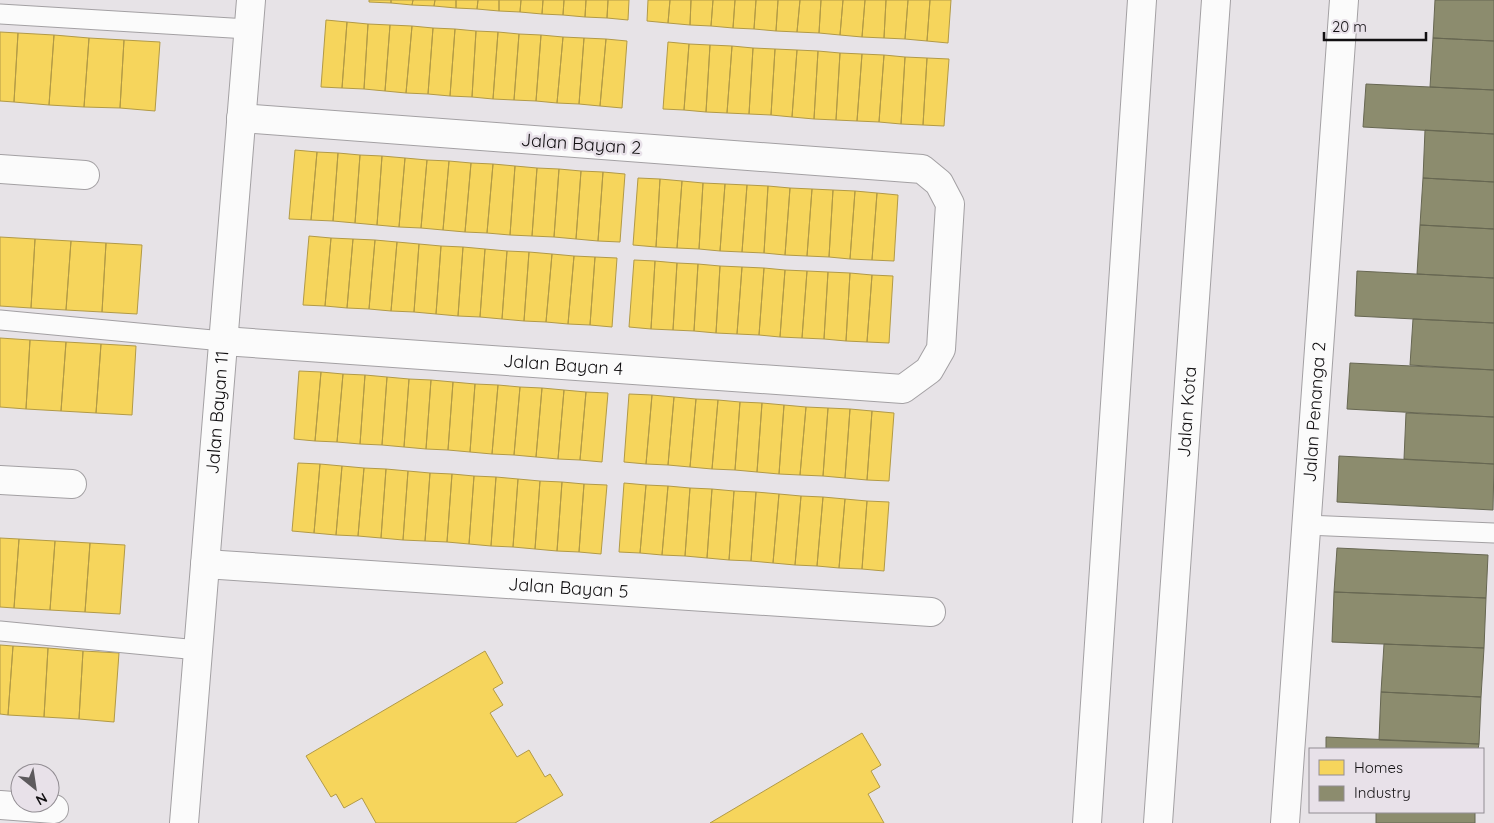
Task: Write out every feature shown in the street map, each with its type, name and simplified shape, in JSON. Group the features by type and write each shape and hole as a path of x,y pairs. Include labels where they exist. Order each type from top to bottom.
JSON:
{"street":[{"name":"Jalan Bayan 11","path":"184,823 251,0"},
{"path":"1128,0 1140,31"},
{"path":"1087,823 1142,0"},
{"name":"Jalan Kota","path":"1158,823 1216,0"},
{"name":"Jalan Penanga 2","path":"1284,823 1344,0"},
{"name":"Jalan Bayan 2","path":"241,118 922,169 939,182 950,204 941,349 929,370 903,389"},
{"path":"0,169 85,175"},
{"name":"Jalan Bayan 4","path":"223,341 903,389"},
{"path":"0,480 72,484"},
{"name":"Jalan Bayan 5","path":"205,564 931,612"}],"lane":[{"path":"0,14 248,29"},
{"path":"0,320 223,341"},
{"path":"1306,525 1494,533"},
{"path":"0,631 198,650"}],"building: Homes":[{"path":"369,0 391,0 391,3 369,2"},
{"path":"391,0 413,0 412,5 391,3"},
{"path":"413,0 435,0 434,6 412,5"},
{"path":"435,0 456,0 456,8 434,6"},
{"path":"456,0 478,0 477,9 456,8"},
{"path":"478,0 499,0 499,11 477,9"},
{"path":"499,0 521,0 520,12 499,11"},
{"path":"521,0 543,0 542,14 520,12"},
{"path":"543,0 564,0 563,15 542,14"},
{"path":"564,0 586,0 585,17 563,15"},
{"path":"586,0 608,0 607,18 585,17"},
{"path":"608,0 629,0 628,20 607,18"},
{"path":"648,0 670,0 668,23 647,21"},
{"path":"670,0 691,0 690,25 668,23"},
{"path":"691,0 713,0 711,26 690,25"},
{"path":"713,0 735,0 733,28 711,26"},
{"path":"735,0 756,0 754,29 733,28"},
{"path":"756,0 778,0 776,31 754,29"},
{"path":"778,0 800,0 797,32 776,31"},
{"path":"800,0 821,0 819,33 797,32"},
{"path":"821,0 843,0 840,35 819,33"},
{"path":"843,0 865,0 862,37 840,35"},
{"path":"865,0 886,0 884,38 862,37"},
{"path":"886,0 908,0 905,39 884,38"},
{"path":"908,0 930,0 927,41 905,39"},
{"path":"930,0 951,0 948,43 927,41"},
{"path":"326,20 347,22 342,88 321,87"},
{"path":"347,22 368,24 364,89 342,88"},
{"path":"368,24 390,25 385,91 364,89"},
{"path":"390,25 412,26 406,93 385,91"},
{"path":"412,26 433,28 428,94 406,93"},
{"path":"433,28 455,29 450,96 428,94"},
{"path":"455,29 476,31 472,97 450,96"},
{"path":"476,31 498,32 493,99 472,97"},
{"path":"0,32 18,33 14,102 0,101"},
{"path":"498,32 519,34 514,100 493,99"},
{"path":"18,33 54,35 49,105 14,102"},
{"path":"519,34 541,35 536,101 514,100"},
{"path":"54,35 89,38 84,107 49,105"},
{"path":"541,35 563,37 557,103 536,101"},
{"path":"563,37 584,38 579,104 557,103"},
{"path":"89,38 124,40 120,108 84,107"},
{"path":"584,38 606,39 600,106 579,104"},
{"path":"606,39 627,41 622,108 600,106"},
{"path":"124,40 160,42 155,111 120,108"},
{"path":"668,42 689,44 684,110 663,109"},
{"path":"689,44 710,45 706,112 684,110"},
{"path":"710,45 732,46 727,113 706,112"},
{"path":"732,46 753,48 749,114 727,113"},
{"path":"753,48 775,49 771,115 749,114"},
{"path":"775,49 797,50 792,117 771,115"},
{"path":"797,50 818,51 814,119 792,117"},
{"path":"818,51 840,53 836,120 814,119"},
{"path":"840,53 862,54 857,121 836,120"},
{"path":"862,54 884,55 879,122 857,121"},
{"path":"884,55 905,57 901,124 879,122"},
{"path":"905,57 927,58 923,125 901,124"},
{"path":"927,58 949,59 944,126 923,125"},
{"path":"295,150 317,152 311,220 289,219"},
{"path":"317,152 338,153 333,221 311,220"},
{"path":"338,153 360,155 355,223 333,221"},
{"path":"360,155 382,156 377,225 355,223"},
{"path":"382,156 405,158 399,227 377,225"},
{"path":"405,158 427,160 421,228 399,227"},
{"path":"427,160 449,161 443,230 421,228"},
{"path":"449,161 471,163 465,232 443,230"},
{"path":"471,163 493,164 487,233 465,232"},
{"path":"493,164 515,166 510,235 487,233"},
{"path":"515,166 537,168 532,236 510,235"},
{"path":"537,168 559,169 554,237 532,236"},
{"path":"559,169 581,171 576,239 554,237"},
{"path":"581,171 603,172 598,241 576,239"},
{"path":"603,172 625,174 620,242 598,241"},
{"path":"638,178 660,179 656,247 633,245"},
{"path":"660,179 682,181 677,248 656,247"},
{"path":"682,181 703,183 699,249 677,248"},
{"path":"703,183 725,184 720,251 699,249"},
{"path":"725,184 747,185 742,252 720,251"},
{"path":"747,185 768,186 764,253 742,252"},
{"path":"768,186 790,188 785,255 764,253"},
{"path":"790,188 812,189 807,256 785,255"},
{"path":"812,189 833,190 829,257 807,256"},
{"path":"833,190 855,191 850,259 829,257"},
{"path":"855,191 877,193 872,260 850,259"},
{"path":"877,193 898,195 894,261 872,260"},
{"path":"309,236 331,238 325,306 303,305"},
{"path":"0,237 35,239 31,308 0,306"},
{"path":"331,238 353,239 347,308 325,306"},
{"path":"35,239 71,241 66,310 31,308"},
{"path":"353,239 375,240 369,309 347,308"},
{"path":"375,240 397,242 391,311 369,309"},
{"path":"71,241 106,243 102,312 66,310"},
{"path":"397,242 419,244 414,312 391,311"},
{"path":"106,243 142,245 137,314 102,312"},
{"path":"419,244 441,246 436,314 414,312"},
{"path":"441,246 463,247 458,316 436,314"},
{"path":"463,247 485,249 480,317 458,316"},
{"path":"485,249 507,251 502,319 480,317"},
{"path":"507,251 529,252 524,321 502,319"},
{"path":"529,252 552,254 546,322 524,321"},
{"path":"552,254 574,256 568,324 546,322"},
{"path":"574,256 595,257 590,325 568,324"},
{"path":"595,257 617,258 612,327 590,325"},
{"path":"634,260 655,261 651,329 629,327"},
{"path":"655,261 677,263 673,330 651,329"},
{"path":"677,263 698,264 694,331 673,330"},
{"path":"698,264 720,266 716,333 694,331"},
{"path":"720,266 742,267 737,334 716,333"},
{"path":"742,267 764,268 759,335 737,334"},
{"path":"764,268 785,270 780,337 759,335"},
{"path":"785,270 807,271 802,338 780,337"},
{"path":"807,271 828,272 824,339 802,338"},
{"path":"828,272 850,273 846,341 824,339"},
{"path":"850,273 872,275 867,342 846,341"},
{"path":"872,275 893,276 889,343 867,342"},
{"path":"0,338 30,340 26,409 0,407"},
{"path":"30,340 66,342 61,411 26,409"},
{"path":"66,342 101,344 96,413 61,411"},
{"path":"101,344 136,346 132,415 96,413"},
{"path":"299,371 321,372 315,441 294,439"},
{"path":"321,372 343,374 337,442 315,441"},
{"path":"343,374 365,375 360,444 337,442"},
{"path":"365,375 387,377 382,445 360,444"},
{"path":"387,377 409,379 404,447 382,445"},
{"path":"409,379 431,380 426,449 404,447"},
{"path":"431,380 453,382 448,450 426,449"},
{"path":"453,382 475,384 470,452 448,450"},
{"path":"475,384 498,385 492,454 470,452"},
{"path":"498,385 520,387 514,455 492,454"},
{"path":"520,387 542,388 536,457 514,455"},
{"path":"542,388 564,390 558,459 536,457"},
{"path":"564,390 586,392 580,460 558,459"},
{"path":"586,392 608,393 602,462 580,460"},
{"path":"629,394 652,395 646,464 624,462"},
{"path":"652,395 674,397 668,465 646,464"},
{"path":"674,397 696,399 690,467 668,465"},
{"path":"696,399 718,400 712,469 690,467"},
{"path":"718,400 740,402 735,470 712,469"},
{"path":"740,402 762,403 757,472 735,470"},
{"path":"762,403 784,405 779,474 757,472"},
{"path":"784,405 806,407 800,475 779,474"},
{"path":"806,407 828,408 823,476 800,475"},
{"path":"828,408 850,409 845,478 823,476"},
{"path":"850,409 872,411 867,480 845,478"},
{"path":"872,411 894,413 889,481 867,480"},
{"path":"298,463 320,464 314,533 292,531"},
{"path":"320,464 342,466 336,535 314,533"},
{"path":"342,466 364,468 358,536 336,535"},
{"path":"364,468 386,469 381,538 358,536"},
{"path":"386,469 408,471 403,540 381,538"},
{"path":"408,471 430,473 425,541 403,540"},
{"path":"430,473 452,474 447,542 425,541"},
{"path":"452,474 474,476 469,544 447,542"},
{"path":"474,476 496,477 491,546 469,544"},
{"path":"496,477 518,479 513,547 491,546"},
{"path":"518,479 540,481 535,549 513,547"},
{"path":"540,481 562,482 557,551 535,549"},
{"path":"562,482 584,484 579,552 557,551"},
{"path":"624,483 646,485 640,553 619,552"},
{"path":"584,484 607,485 601,554 579,552"},
{"path":"646,485 668,486 662,555 640,553"},
{"path":"668,486 690,488 685,556 662,555"},
{"path":"690,488 712,489 707,558 685,556"},
{"path":"712,489 734,491 729,560 707,558"},
{"path":"734,491 756,492 751,561 729,560"},
{"path":"756,492 779,494 773,563 751,561"},
{"path":"779,494 801,496 795,565 773,563"},
{"path":"801,496 823,497 817,566 795,565"},
{"path":"823,497 845,499 839,568 817,566"},
{"path":"845,499 867,501 862,569 839,568"},
{"path":"867,501 889,502 884,571 862,569"},
{"path":"0,538 19,539 14,608 0,607"},
{"path":"19,539 55,541 50,610 14,608"},
{"path":"55,541 90,543 85,612 50,610"},
{"path":"90,543 125,545 120,614 85,612"},
{"path":"0,645 13,646 8,715 0,714"},
{"path":"13,646 48,648 44,717 8,715"},
{"path":"48,648 83,651 79,719 44,717"},
{"path":"83,651 119,653 114,722 79,719"},
{"path":"485,651 503,683 493,689 503,705 490,713 517,757 529,750 545,777 550,774 563,795 515,823 376,823 362,798 344,808 336,794 331,797 306,756"},
{"path":"862,733 881,765 871,771 880,787 868,794 884,823 710,823"}],"building: Industry":[{"path":"1435,0 1494,0 1494,41 1433,38"},
{"path":"1433,38 1494,41 1494,90 1430,87"},
{"path":"1366,84 1494,90 1494,134 1363,127"},
{"path":"1425,130 1494,134 1494,182 1423,178"},
{"path":"1423,178 1494,182 1494,229 1420,225"},
{"path":"1420,225 1494,229 1494,278 1417,274"},
{"path":"1357,271 1494,278 1494,323 1355,316"},
{"path":"1413,319 1494,323 1494,370 1410,365"},
{"path":"1350,363 1494,370 1494,417 1347,409"},
{"path":"1406,413 1494,417 1494,464 1404,459"},
{"path":"1339,456 1494,464 1493,510 1337,502"},
{"path":"1337,548 1488,555 1486,598 1334,592"},
{"path":"1334,592 1486,598 1484,648 1332,642"},
{"path":"1384,644 1484,648 1481,697 1381,692"},
{"path":"1381,692 1481,697 1479,744 1379,740"},
{"path":"1326,737 1479,744 1478,748 1326,748"},
{"path":"1376,813 1475,813 1475,823 1376,823"}]}
